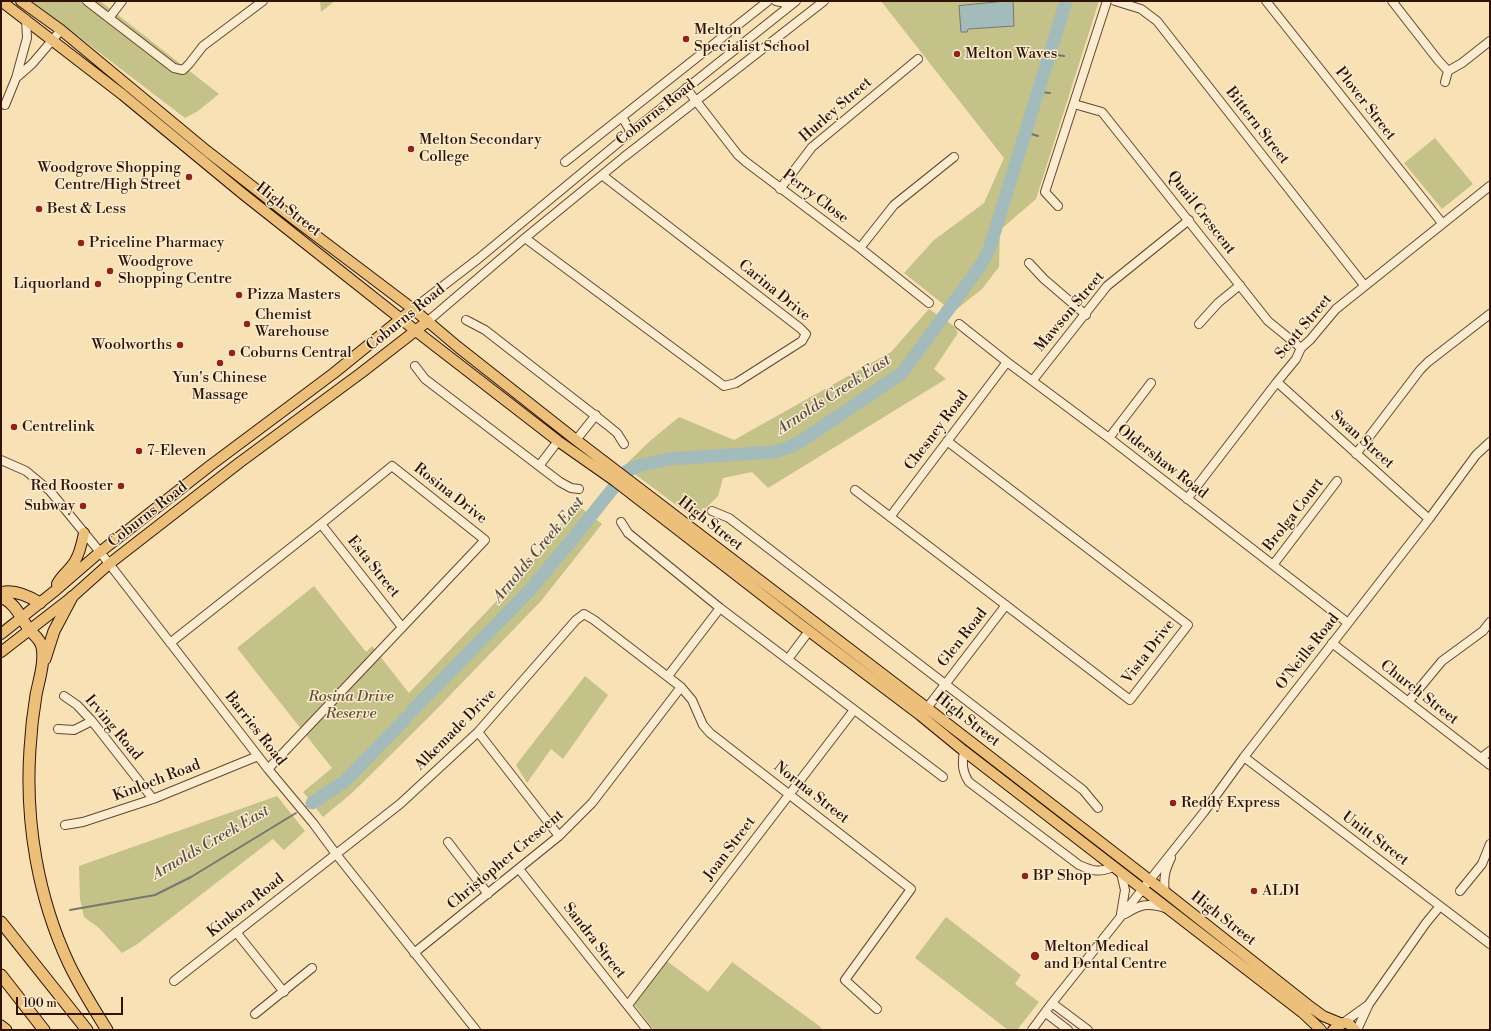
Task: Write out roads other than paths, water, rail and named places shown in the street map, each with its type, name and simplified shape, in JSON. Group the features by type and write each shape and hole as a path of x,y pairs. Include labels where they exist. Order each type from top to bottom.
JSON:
{"highway":[{"path":"1,593 4,592 21,595 34,599 40,603"},
{"path":"1,597 10,602 22,617 29,630 38,639 42,648 40,675 31,730 28,776 31,828 49,910 69,964 85,995 107,1030"},
{"path":"40,675 54,631 72,597"},
{"path":"1,922 87,1030"},
{"path":"1,975 44,1030"},
{"path":"1,1026 6,1030"}],"main road":[{"name":"High Street","path":"1,1 123,95 243,194 558,441 627,484 923,712 1165,892 1308,1005 1339,1025 1348,1023 1356,1030"},
{"name":"High Street","path":"21,1 61,30 207,151 294,220 413,309 576,440 617,477"},
{"name":"Coburns Road","path":"1,634 100,552 251,434 334,373 413,309"},
{"name":"Coburns Road","path":"1,652 72,597 109,564 428,321"},
{"path":"558,441 565,432"},
{"path":"569,449 576,440"},
{"path":"214,463 222,477"},
{"path":"56,590 60,579 75,562 84,533"},
{"name":"High Street","path":"923,712 964,751 1142,890 1171,910 1302,1012 1321,1030"}],"street":[{"path":"87,1 174,68 183,70 203,46 262,1"},
{"path":"109,18 122,1"},
{"name":"Coburns Road","path":"565,162 768,1 785,3 795,2"},
{"name":"Coburns Road","path":"428,321 525,238 602,175 824,1"},
{"path":"1058,206 1045,192 1107,1"},
{"name":"Bittern Street","path":"1115,1 1141,9 1157,21 1364,285"},
{"name":"Plover Street","path":"1266,1 1442,223"},
{"path":"1392,1 1448,71"},
{"name":"Coburns Road","path":"413,309 478,259 631,132 795,2"},
{"path":"5,105 16,78 27,38 26,19"},
{"path":"16,78 32,64 61,30"},
{"path":"1446,82 1448,71 1462,63 1490,40"},
{"name":"Hurley Street","path":"780,189 812,147 918,59"},
{"name":"Perry Close","path":"686,88 738,155 780,189 860,248 929,303"},
{"name":"Quail Crescent","path":"1074,104 1102,112 1268,320 1301,348"},
{"name":"Coburns Road","path":"622,117 631,132"},
{"path":"860,248 894,205 954,157"},
{"name":"Carina Drive","path":"525,238 724,386 736,384 802,342 806,334 800,328 602,175"},
{"name":"Scott Street","path":"1187,499 1296,359 1301,348 1310,340 1336,309 1364,285 1490,186"},
{"name":"Mawson Street","path":"1033,380 1086,315 1107,286 1189,220"},
{"path":"1029,263 1044,279 1086,315"},
{"path":"1199,324 1218,303 1240,285"},
{"path":"1356,454 1420,370 1428,362 1490,314"},
{"path":"466,320 485,330 596,415 617,434 624,444"},
{"name":"Oldershaw Road","path":"959,324 1348,623"},
{"name":"Chesney Road","path":"890,517 1007,362"},
{"path":"415,366 425,378 539,466 566,486 579,489"},
{"name":"Swan Street","path":"1277,382 1429,519"},
{"path":"1109,438 1151,383"},
{"path":"576,440 596,415"},
{"path":"539,466 558,441"},
{"name":"Vista Drive","path":"855,490 1130,700 1188,625 947,441"},
{"name":"O'Neills Road","path":"1032,1030 1204,812 1244,757 1429,519 1476,455 1490,442"},
{"name":"Barries Road","path":"1,460 26,471 50,491 100,552 268,769 313,823 476,1030"},
{"name":"Rosina Drive","path":"170,643 392,466 486,540 268,769"},
{"name":"Brolga Court","path":"1273,565 1337,481"},
{"name":"High Street","path":"712,511 729,518 946,683 1083,790 1098,808"},
{"path":"621,522 628,533 720,608 943,777"},
{"name":"Esta Street","path":"321,524 402,627"},
{"name":"Glen Road","path":"923,712 1006,605"},
{"path":"668,676 720,608"},
{"name":"Norma Street","path":"584,614 594,620 681,687 692,700 703,725 710,733 911,889 845,980 877,1008"},
{"name":"Alkemade Drive","path":"336,854 400,804 478,732 576,620 584,614"},
{"path":"1408,702 1442,662 1483,631 1490,622"},
{"path":"788,659 812,627"},
{"name":"Church Street","path":"1332,643 1490,765"},
{"name":"Christopher Crescent","path":"414,953 559,836 592,803 681,687"},
{"name":"Irving Road","path":"64,696 77,705 92,721 153,799"},
{"name":"Joan Street","path":"628,1005 854,710"},
{"path":"58,729 74,730 92,721"},
{"path":"478,732 559,836"},
{"name":"High Street","path":"964,751 962,765 965,776 969,782 1079,865 1093,871 1117,870"},
{"path":"1481,758 1490,751"},
{"name":"Kinloch Road","path":"65,825 84,822 153,799 258,756"},
{"name":"Unitt Street","path":"1244,757 1490,944"},
{"path":"448,842 488,894"},
{"path":"1460,891 1482,864 1490,844"},
{"path":"1165,892 1165,870 1175,848"},
{"name":"Kinkora Road","path":"174,981 336,854"},
{"name":"Sandra Street","path":"519,868 647,1030"},
{"path":"1117,870 1124,881 1125,894 1121,917"},
{"path":"1121,917 1137,907 1146,904 1171,910"},
{"path":"1356,1030 1369,1004 1426,923 1440,906"},
{"path":"236,932 284,992"},
{"path":"255,1014 312,968"},
{"path":"1052,1003 1088,1030"},
{"path":"1339,1025 1369,1004"},
{"path":"1046,1013 1068,1030"}],"water":[{"path":"1013,1 1014,26 968,29 967,32 961,32 959,6"}],"waterway":[{"name":"Arnolds Creek East","path":"412,711 529,591 627,471 638,466 669,459 773,452 787,448 800,442 902,373 981,265 989,250 1066,1"},
{"name":"Arnolds Creek East","path":"1051,35 1053,44"},
{"path":"1050,54 1064,56"},
{"path":"1038,92 1050,93"},
{"path":"1025,132 1038,136"},
{"name":"Arnolds Creek East","path":"312,803 345,781 407,717"},
{"name":"Arnolds Creek East","path":"307,806 312,803"},
{"name":"Arnolds Creek East","path":"70,910 155,895 191,877 296,813"}],"place":[{"name":"Melton Specialist School","path":"686,39"},
{"name":"Melton Waves","path":"957,54"},
{"name":"Melton Secondary College","path":"411,149"},
{"name":"Woodgrove Shopping Centre/High Street","path":"189,177"},
{"name":"Best & Less","path":"39,209"},
{"name":"Priceline Pharmacy","path":"81,243"},
{"name":"Woodgrove Shopping Centre","path":"110,271"},
{"name":"Liquorland","path":"98,284"},
{"name":"Pizza Masters","path":"239,295"},
{"name":"Chemist Warehouse","path":"247,324"},
{"name":"Woolworths","path":"180,345"},
{"name":"Coburns Central","path":"232,353"},
{"name":"Yun's Chinese Massage","path":"220,363"},
{"name":"Centrelink","path":"14,427"},
{"name":"7-Eleven","path":"139,451"},
{"name":"Red Rooster","path":"121,486"},
{"name":"Subway","path":"83,506"},
{"name":"Reddy Express","path":"1173,803"},
{"name":"BP Shop","path":"1025,876"},
{"name":"ALDI","path":"1254,891"},
{"name":"Melton Medical and Dental Centre","path":"1035,956"}],"park label":[{"name":"Rosina Drive Reserve","path":"351,706"}]}
